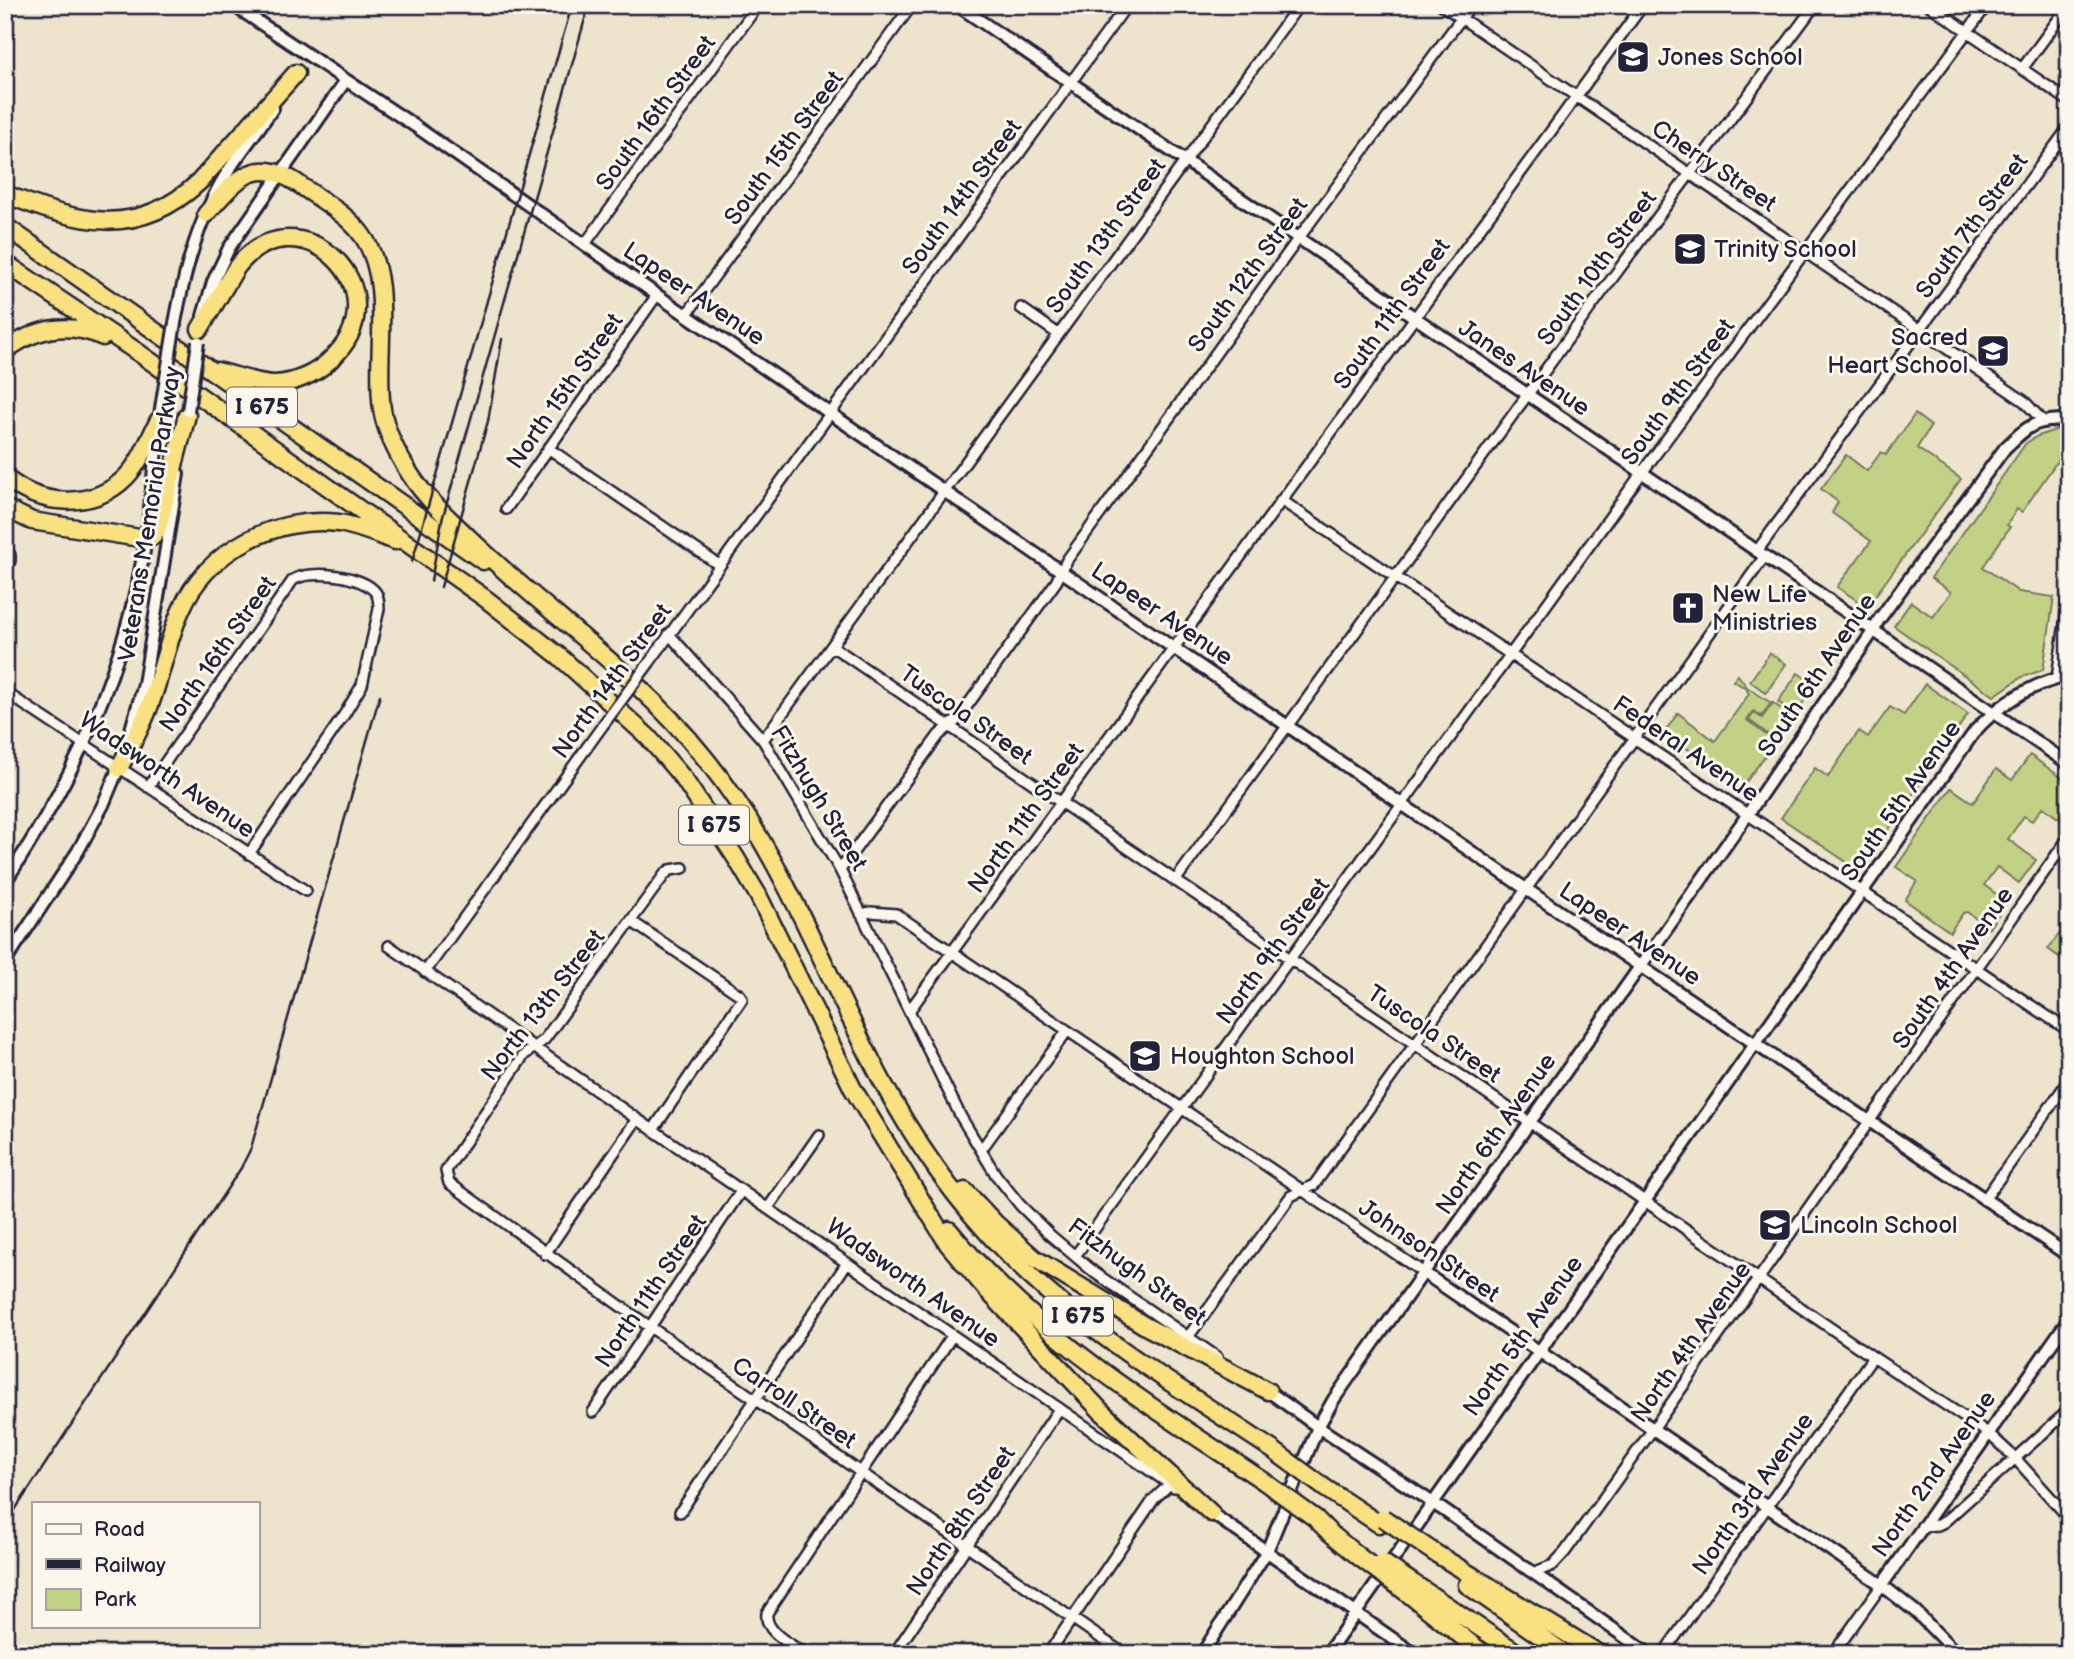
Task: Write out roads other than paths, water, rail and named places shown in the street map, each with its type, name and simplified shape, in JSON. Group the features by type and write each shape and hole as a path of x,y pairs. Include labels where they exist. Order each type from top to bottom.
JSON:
{"highway":[{"path":"5,194 65,213 105,221 140,218 163,210 199,182 296,73"},
{"path":"206,214 231,186 245,175 264,170 282,172 352,223 367,243 374,261 380,297 382,409 387,431 399,457 414,481 520,586"},
{"name":"I 675","path":"5,226 520,586 587,639 678,724 742,809 772,860 873,1065 933,1166 972,1215 1047,1292 1113,1343 1328,1490 1433,1556 1566,1654"},
{"path":"199,335 242,260 264,244 282,240 313,243 342,264 353,284 356,300 354,324 340,349 319,369 289,382 276,384 208,369"},
{"name":"I 675","path":"5,263 139,353 486,599 559,656 648,737 683,778 758,895 853,1089 912,1184 954,1235 1047,1329 1100,1371 1262,1480 1315,1518 1329,1532 1409,1588"},
{"path":"5,351 38,332 63,327 90,331 139,353"},
{"path":"5,509 32,521 146,539 152,537 158,528 187,413"},
{"path":"5,477 23,490 58,501 95,496 108,491 125,478 138,462 159,420"},
{"path":"120,768 144,721 182,608 197,583 230,551 250,538 274,530 314,523 337,523 357,527 415,548"},
{"path":"919,1142 995,1223 1034,1258 1147,1326 1268,1391"},
{"path":"912,1184 948,1244 986,1289 1101,1411 1211,1513"},
{"path":"1433,1556 1600,1654"},
{"path":"1409,1588 1484,1654"},
{"path":"1409,1588 1519,1654"}],"street":[{"name":"Lapeer Avenue","path":"233,5 247,9 308,56 657,295 1984,1200 2069,1255"},
{"name":"South 16th Street","path":"585,244 758,5"},
{"name":"South 15th Street","path":"687,314 912,5"},
{"name":"Janes Avenue","path":"957,5 2069,764"},
{"name":"South 14th Street","path":"830,413 1127,5"},
{"name":"South 13th Street","path":"945,490 1299,5"},
{"name":"Cherry Street","path":"1442,5 2024,401 2042,420"},
{"name":"South 12th Street","path":"840,870 939,735 957,720 1063,571 1067,560 1298,239 1471,5"},
{"name":"South 11th Street","path":"1174,647 1643,5"},
{"name":"South 10th Street","path":"1175,881 1395,576 1815,5"},
{"path":"1928,5 2069,101"},
{"name":"South 9th Street","path":"1402,803 1987,5"},
{"path":"2022,69 2069,5"},
{"name":"Veterans Memorial Parkway","path":"5,882 62,790 107,692 122,645 146,539 159,420 183,282 206,214 228,172 308,56"},
{"name":"Veterans Memorial Parkway","path":"5,962 78,851 120,768 144,684 199,335 212,282 224,257 346,80"},
{"name":"South 7th Street","path":"1188,1337 1291,1196 1314,1185 1635,738 1919,330 2069,127"},
{"name":"North 15th Street","path":"506,509 657,295"},
{"path":"1021,308 1058,334"},
{"name":"North 14th Street","path":"425,972 830,413"},
{"path":"2042,420 2069,420"},
{"name":"South 6th Avenue","path":"1641,966 1748,814 1878,621 2005,448 2021,432 2042,420"},
{"path":"548,448 719,565"},
{"path":"763,740 945,490"},
{"name":"Federal Avenue","path":"1281,500 2069,1031"},
{"path":"5,567 10,561 8,552"},
{"name":"North 16th Street","path":"148,787 293,580 307,574 362,582 376,593 379,609 362,685 249,855"},
{"name":"South 5th Avenue","path":"1756,1044 1975,731 1994,712 2021,693 2063,677 2069,596"},
{"name":"Fitzhugh Street","path":"669,634 763,740 840,870 961,1117 996,1175 1020,1205 1095,1273 1650,1654"},
{"name":"Tuscola Street","path":"832,646 1988,1433 2015,1458 2069,1518"},
{"name":"North 11th Street","path":"909,1011 1174,647"},
{"name":"Wadsworth Avenue","path":"7,696 306,891"},
{"name":"North 9th Street","path":"1075,1256 1402,803"},
{"name":"South 4th Avenue","path":"1870,1122 2069,837"},
{"name":"North 13th Street","path":"447,1178 449,1166 524,1055 544,1040 665,874 670,870 683,868"},
{"name":"Johnson Street","path":"861,915 871,912 896,914 1882,1585 1916,1612 1958,1654"},
{"path":"631,921 740,995 742,999 653,1130"},
{"name":"Wadsworth Avenue","path":"388,946 1415,1654"},
{"name":"North 6th Avenue","path":"1202,1654 1267,1551 1318,1427 1334,1399 1641,966"},
{"path":"981,1150 1066,1031"},
{"name":"North 5th Avenue","path":"1326,1654 1756,1044"},
{"path":"1984,1200 2069,1080"},
{"path":"545,1254 637,1119"},
{"name":"North 4th Avenue","path":"1533,1573 1547,1569 1559,1559 1870,1122"},
{"path":"768,1208 819,1135"},
{"name":"Carroll Street","path":"447,1178 454,1188 545,1254 1124,1654"},
{"name":"North 11th Street","path":"593,1412 741,1191"},
{"path":"680,1512 847,1263"},
{"name":"North 2nd Avenue","path":"1833,1654 2069,1319"},
{"path":"805,1654 771,1630 767,1613 952,1336"},
{"name":"North 3rd Avenue","path":"1664,1654 1873,1357"},
{"name":"North 8th Street","path":"894,1654 1059,1409"},
{"path":"1922,1526 1944,1522 2069,1410"},
{"path":"1048,1654 1154,1499 1170,1484"}],"railway":[{"path":"412,562 572,5"},
{"path":"431,581 442,520 589,5"},
{"path":"441,587 488,421 502,339"},
{"path":"5,1525 241,1168 251,1148 380,695"}],"place":[{"name":"Jones School","path":"1633,57"},
{"name":"Trinity School","path":"1690,249"},
{"name":"Sacred Heart School","path":"1993,351"},
{"name":"New Life Ministries","path":"1688,608"},
{"name":"Houghton School","path":"1145,1056"},
{"name":"Lincoln School","path":"1775,1225"}]}
